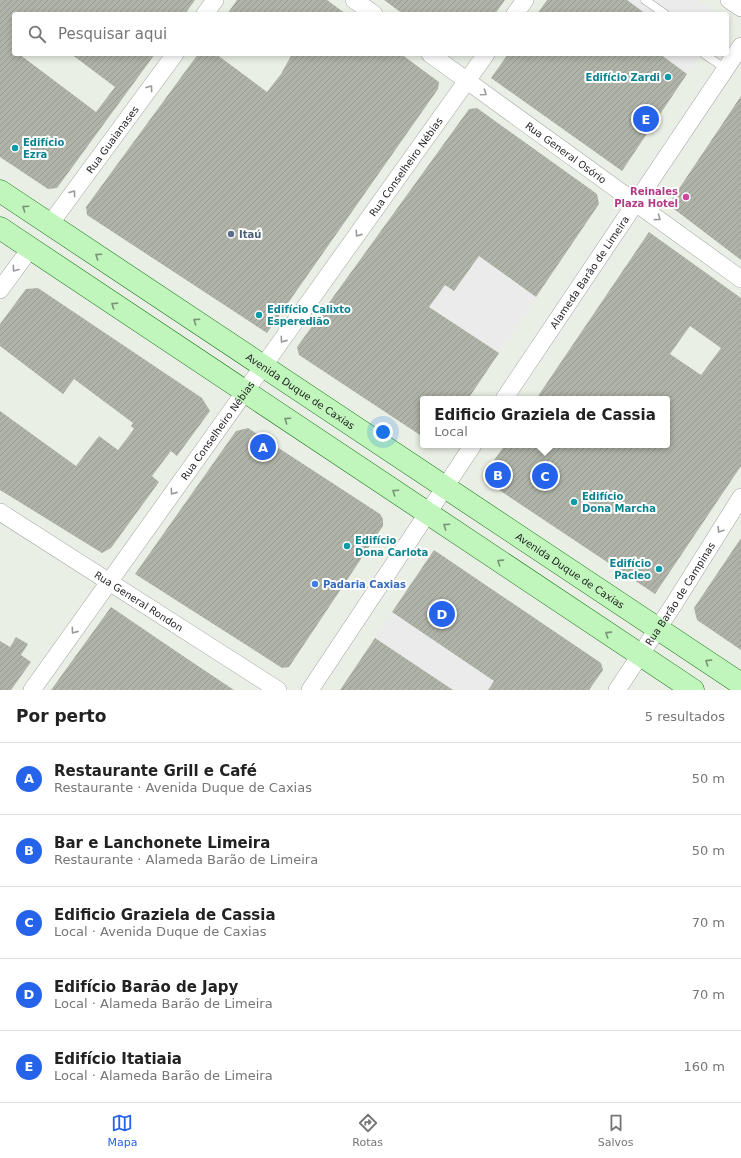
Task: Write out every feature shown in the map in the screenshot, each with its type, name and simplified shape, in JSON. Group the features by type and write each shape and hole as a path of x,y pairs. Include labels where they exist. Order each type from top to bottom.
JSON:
{"main road":[{"name":"Avenida Duque de Caxias","path":"0,191 741,684"},
{"path":"0,228 693,690"},
{"path":"147,326 194,340 240,351"}],"street":[{"path":"206,12 215,0"},
{"path":"354,0 371,12"},
{"path":"517,12 526,0"},
{"path":"729,0 741,8"},
{"name":"Alameda Barão de Limeira","path":"506,396 741,46"},
{"name":"Rua Guaianases","path":"50,224 174,56"},
{"name":"Rua General Osório","path":"433,56 741,279"},
{"name":"Rua Conselheiro Nébias","path":"32,690 485,56"},
{"path":"0,290 30,249"},
{"path":"310,690 471,448"},
{"name":"Rua Barão de Campinas","path":"617,690 658,629 741,497"},
{"name":"Rua General Rondon","path":"0,512 278,690"}],"lane":[{"path":"645,0 662,12"},
{"path":"707,56 726,69"}],"shaded area":[{"path":"587,0 698,0 714,12 602,12"},
{"path":"663,56 699,56 687,74"},
{"path":"469,249 536,297 499,353 429,307"},
{"path":"392,612 494,681 488,690 453,690 375,638"}],"building":[{"path":"0,0 195,0 186,12 12,12 12,56 22,56 96,112 115,87 74,56 154,56 57,188 48,189 0,157"},
{"path":"237,0 327,0 343,12 228,12"},
{"path":"384,0 505,0 496,12 400,12"},
{"path":"547,0 627,0 643,12 538,12"},
{"path":"197,56 219,56 267,92 281,74 291,56 404,56 439,82 438,89 267,333 87,215 86,207"},
{"path":"507,56 663,56 687,74 622,171 491,78"},
{"path":"741,96 741,260 674,209 672,206 672,199"},
{"path":"477,108 597,194 599,204 536,297 479,256 454,291 445,285 429,307 499,353 470,396 420,396 420,435 299,355 297,347 469,109"},
{"path":"649,232 741,298 741,466 655,594 487,482 485,473 503,448 670,448 670,396 538,396","holes":["690,326 721,348 701,375 670,354"]},
{"path":"38,288 202,398 210,411 177,456 171,451 152,476 159,482 111,548 102,553 0,490 0,411 76,466 99,436 118,450 134,429 131,426 133,423 74,379 63,394 0,346 0,324 26,289"},
{"path":"248,428 380,514 383,519 383,526 289,667 282,668 135,574 236,431"},
{"path":"741,538 741,650 697,620 694,608"},
{"path":"434,550 601,663 603,670 589,690 488,690 494,681 392,612"},
{"path":"111,607 186,658 234,690 51,690"},
{"path":"16,637 28,644 21,655 31,662 11,690 0,690 0,641 10,647"},
{"path":"375,638 453,690 340,690"}],"place":[{"name":"Edifício Zardi","path":"668,77"},
{"name":"Edifício Itatiaia","path":"646,119"},
{"name":"Edifício Ezra","path":"15,148"},
{"name":"Reinales Plaza Hotel","path":"686,197"},
{"name":"Itaú","path":"231,234"},
{"name":"Edifício Calixto Esperedião","path":"259,315"},
{"name":"Restaurante Grill e Café","path":"263,447"},
{"name":"Bar e Lanchonete Limeira","path":"498,475"},
{"name":"Edificio Graziela de Cassia","path":"545,476"},
{"name":"Edifício Dona Marcha","path":"574,502"},
{"name":"Edifício Dona Carlota","path":"347,546"},
{"name":"Edifício Pacleo","path":"659,569"},
{"name":"Padaria Caxias","path":"315,584"},
{"name":"Edifício Barão de Japy","path":"442,614"}]}
